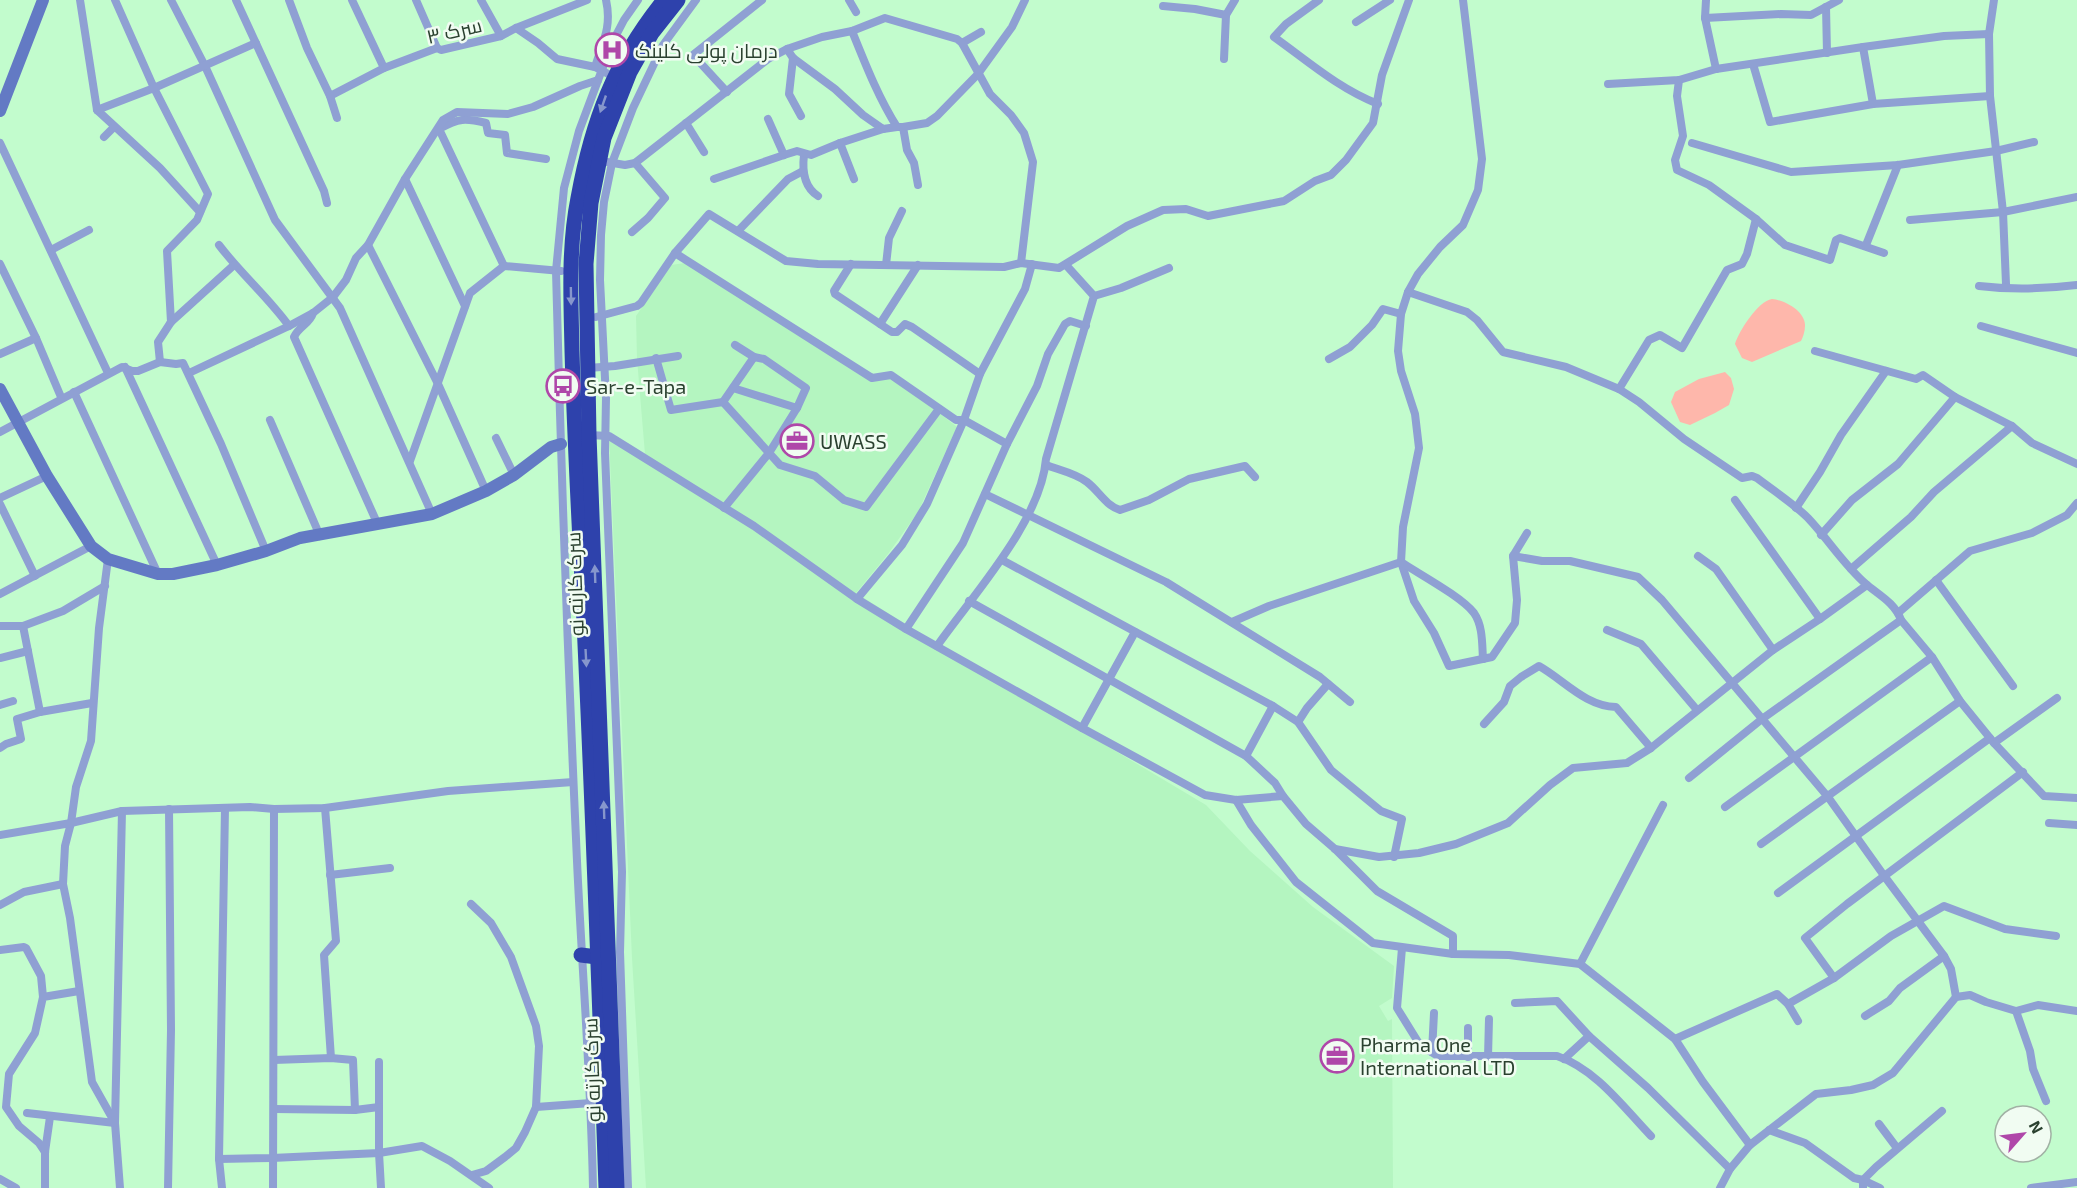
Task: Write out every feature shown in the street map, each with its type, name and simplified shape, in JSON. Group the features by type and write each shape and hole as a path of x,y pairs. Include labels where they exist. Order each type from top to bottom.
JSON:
{"highway":[{"name":"سرک کارته نو","path":"599,846 570,499 563,272 584,202 598,137 604,71 634,43 664,0"},
{"name":"سرک کارته نو","path":"617,1188 602,954 588,368 594,317 586,264 584,202 606,162 598,137 652,33 678,0"},
{"path":"602,954 606,1188"}],"street":[{"path":"0,111 43,0"},
{"path":"80,0 97,110 160,168 200,212"},
{"path":"115,0 154,88 208,194 197,220 167,251 171,322"},
{"path":"171,0 205,66 275,219 340,308 432,514"},
{"path":"236,0 324,191 327,203"},
{"path":"289,0 307,48 330,96 337,118"},
{"path":"352,0 384,68"},
{"path":"416,0 437,48"},
{"path":"481,0 501,36"},
{"name":"سرک ۳","path":"330,96 384,68 437,48 441,50 501,36 587,0"},
{"path":"604,71 605,38 610,16 606,0"},
{"path":"628,1188 602,954 573,782 570,499 561,444 564,188 579,131 598,80 604,71 624,20 638,0"},
{"path":"593,1188 591,1103 602,954 622,872 604,367 594,317 606,162 663,45 696,0"},
{"path":"727,92 693,55 762,0"},
{"path":"849,0 856,12"},
{"path":"714,179 784,155 797,152 811,155 883,129 927,123 937,116 978,74 1012,27 1025,0"},
{"path":"1224,59 1226,15 1235,0"},
{"path":"1319,0 1286,24 1274,37 1335,83 1378,105"},
{"path":"1356,22 1390,0"},
{"path":"594,317 641,303 675,253 709,214 786,261 818,264 1004,267 1022,263 1059,268 1127,226 1163,210 1186,209 1208,216 1284,201 1315,181 1331,175 1346,160 1373,123 1382,75 1409,0"},
{"path":"1463,0 1482,159 1478,190 1463,225 1440,247 1418,274 1408,292 1401,314 1398,351 1401,371 1415,414 1419,448 1403,527 1401,562 1414,601 1434,633 1449,666 1492,657 1515,623 1517,600 1513,556 1527,533"},
{"path":"1706,0 1705,18 1716,69"},
{"path":"1705,18 1781,14 1810,15 1839,0"},
{"path":"1994,0 1989,34 1990,96 2003,212 2006,284"},
{"path":"1163,6 1226,15"},
{"path":"1826,8 1827,53"},
{"path":"606,162 625,165 635,163 768,59 787,49 852,31 888,18 949,35 962,43 990,94 1011,115 1024,133 1033,162 1022,263"},
{"path":"516,28 557,59 604,71"},
{"path":"852,31 878,91 900,127 907,150 914,163 918,185"},
{"path":"962,43 981,32"},
{"path":"1608,84 1679,80 1716,69 1863,47 1944,36 1989,34"},
{"path":"97,110 154,88 256,43"},
{"path":"1863,47 1873,104"},
{"path":"787,49 793,58 835,88 863,115 883,129"},
{"path":"793,58 789,94 801,116"},
{"path":"1753,64 1770,122 1873,104 1990,96"},
{"path":"189,373 289,326 313,313 333,297 346,280 356,258 368,245 405,179 443,120 457,112 508,114 533,107 598,80"},
{"path":"1679,80 1677,96 1683,136 1675,160 1677,170 1709,185 1756,219 1785,245 1827,260 1832,258 1837,238 1846,238 1884,253"},
{"path":"439,129 457,119 466,118 486,123 488,133 505,135 507,153 546,159"},
{"path":"768,119 784,155"},
{"path":"686,123 704,152"},
{"path":"104,137 114,127"},
{"path":"439,129 504,266"},
{"path":"1692,143 1791,172 1898,165 1996,151 2034,142"},
{"path":"0,143 108,374"},
{"path":"840,143 854,179"},
{"path":"804,154 803,171 810,191 818,196"},
{"path":"632,232 665,198 635,163"},
{"path":"1866,245 1898,165"},
{"path":"738,231 789,179 803,171"},
{"path":"405,179 465,306"},
{"path":"1910,220 2003,212 2077,197"},
{"path":"886,265 889,238 902,211"},
{"path":"1619,389 1649,340 1660,335 1682,348 1727,270 1742,264 1748,254 1756,219"},
{"path":"51,250 89,230"},
{"path":"219,245 234,265 271,301 289,326"},
{"path":"368,245 438,384 486,491"},
{"path":"675,253 872,378 891,375 956,420 964,420 1007,444"},
{"path":"0,264 2,275 36,338 62,398"},
{"path":"851,264 834,291 835,294 895,333 903,324 907,324 980,374"},
{"path":"857,599 902,545 927,504 964,420 980,374 1025,289 1032,264"},
{"path":"160,362 158,342 171,322 234,265"},
{"path":"880,324 918,265"},
{"path":"1066,265 1094,296"},
{"path":"410,461 470,293 504,266 563,272"},
{"path":"1094,296 1121,288 1169,268"},
{"path":"1978,286 2039,289 2077,285"},
{"path":"1408,292 1467,312 1477,320 1503,352 1537,358 1566,367 1619,389 1639,402 1684,440 1742,478 1752,476 1757,478 1796,508 1851,569 1867,585 1881,594 1932,657 1960,701 1992,741 2044,796 2077,798"},
{"path":"937,646 1002,560 1028,514 1045,475 1094,296"},
{"path":"1329,359 1350,348 1372,325 1383,309 1401,314"},
{"path":"313,313 311,321 297,331 294,337 378,525"},
{"path":"906,629 953,562 963,543 1007,444 1037,386 1048,354 1065,324 1070,321 1086,326"},
{"path":"1981,326 2077,353"},
{"path":"0,354 36,338"},
{"path":"724,508 769,453 807,388 764,359 754,357 735,345"},
{"path":"1815,351 1916,379 1923,375 1955,397 2012,426 2032,443 2077,464"},
{"path":"588,368 678,356"},
{"path":"656,358 671,410 723,402 754,357"},
{"path":"124,367 138,371 160,362 183,363 266,551"},
{"path":"0,432 124,367"},
{"path":"124,367 217,565"},
{"path":"1796,508 1841,435 1886,371"},
{"path":"733,388 797,408"},
{"path":"0,389 47,476 91,546 108,559 158,574 173,574 217,565 266,551 300,538 432,514 486,491 514,475 550,447 561,444"},
{"path":"74,392 158,574"},
{"path":"1821,535 1852,500 1898,464 1955,397"},
{"path":"723,402 780,465 814,476 844,500 866,507 939,409"},
{"path":"270,420 320,536"},
{"path":"1851,569 1911,517 1934,492 2012,426"},
{"path":"589,435 606,435 754,526 857,599 906,629 1205,795 1236,800 1283,796"},
{"path":"496,438 514,475"},
{"path":"1046,465 1081,478 1105,501 1120,510 1149,500 1189,479 1245,466 1255,477"},
{"path":"0,498 47,476"},
{"path":"985,494 1166,582 1320,676 1350,702"},
{"path":"1735,500 1820,619"},
{"path":"1689,778 1762,719 1899,616 1970,551 2032,533 2067,515 2077,503"},
{"path":"0,504 35,576"},
{"path":"0,594 91,546"},
{"path":"1513,556 1542,561 1570,561 1638,577 1662,600 1828,797 1944,956 1951,969 1956,998"},
{"path":"1698,556 1716,569 1773,650"},
{"path":"108,559 99,628 91,741 76,787 65,846 63,884 70,918 92,1082 115,1123"},
{"path":"1002,560 1273,706 1298,722 1330,771 1381,811 1402,819 1394,857"},
{"path":"1232,622 1269,606 1401,562 1432,581 1474,614 1482,635 1483,658"},
{"path":"1936,580 2013,686"},
{"path":"1335,849 1379,857 1394,857 1456,844 1508,823 1550,785 1573,768 1627,763 1651,748 1773,650 1867,585"},
{"path":"0,626 24,626 63,611 105,586"},
{"path":"969,601 1246,756 1275,783 1306,824 1377,891 1453,936 1453,954"},
{"path":"24,626 40,712"},
{"path":"1607,630 1641,644 1697,710"},
{"path":"1082,728 1135,632"},
{"path":"0,658 28,651"},
{"path":"1725,807 1932,657"},
{"path":"1484,724 1504,702 1510,686 1539,666 1590,701 1602,707 1616,707 1651,748"},
{"path":"1298,722 1328,684"},
{"path":"1778,893 1992,741 2057,698"},
{"path":"0,705 13,701"},
{"path":"1761,844 1960,701"},
{"path":"0,748 21,739 17,719 40,712 93,703"},
{"path":"1246,756 1273,706"},
{"path":"1833,978 1805,938 2023,772"},
{"path":"0,835 71,823 122,811 250,807 325,808 448,791 573,782"},
{"path":"1236,800 1251,825 1296,882 1373,943 1453,954 1509,955 1580,964 1675,1039 1703,1082 1750,1145"},
{"path":"1580,964 1663,805"},
{"path":"222,1188 219,1159 225,808"},
{"path":"325,808 336,941 324,955 332,1058"},
{"path":"168,1188 171,1030 169,809"},
{"path":"273,1188 274,809"},
{"path":"120,1188 115,1123 122,811"},
{"path":"2049,823 2077,825"},
{"path":"330,875 390,868"},
{"path":"0,905 24,892 63,884"},
{"path":"471,904 490,923 511,957 536,1026 539,1046 536,1107 525,1132 516,1148 486,1171 472,1175"},
{"path":"1788,1004 1833,978 1891,936 1944,906 2005,929 2056,936"},
{"path":"0,950 26,948 41,976 43,997 36,1034 9,1074 5,1104 19,1126 39,1143 45,1152"},
{"path":"1402,948 1397,1008 1420,1045 1438,1056 1557,1056 1597,1079 1651,1136"},
{"path":"1865,1016 1890,1001 1900,988 1944,956"},
{"path":"43,997 79,991"},
{"path":"1675,1039 1777,994 1788,1004 1798,1021"},
{"path":"1720,1188 1730,1169 1750,1145 1816,1094 1873,1085 1893,1073 1956,998 1970,995 2016,1011 2038,1005 2077,1011"},
{"path":"1515,1002 1557,1001 1589,1036 1648,1088 1730,1169"},
{"path":"2016,1011 2030,1051 2033,1069 2046,1101"},
{"path":"1432,1052 1434,1013"},
{"path":"1488,1057 1489,1019"},
{"path":"1468,1028 1468,1057"},
{"path":"1564,1059 1589,1036"},
{"path":"274,1060 332,1058 353,1060 355,1110"},
{"path":"379,1062 381,1188"},
{"path":"536,1107 591,1103"},
{"path":"274,1109 355,1110 379,1107"},
{"path":"1863,1184 1898,1148 1942,1111"},
{"path":"27,1113 115,1123"},
{"path":"45,1188 45,1152 50,1117"},
{"path":"1879,1124 1898,1148"},
{"path":"1770,1130 1805,1143 1863,1184 1880,1188"},
{"path":"219,1159 379,1153 422,1146 472,1175 489,1188"},
{"path":"0,1179 16,1188"},
{"path":"2031,1188 2077,1182"}],"shaded area":[{"path":"685,263 872,378 891,375 957,427 918,512 856,593 966,662 1206,805 1250,851 1313,907 1394,966 1392,998 1379,1006 1388,1021 1392,1019 1393,1188 646,1188 632,958 609,436 645,454 637,359 636,316 671,265"},
{"path":"1772,299 1788,304 1802,316 1805,326 1801,341 1752,362 1742,358 1735,344 1740,332 1755,311"},
{"path":"1725,372 1731,378 1734,389 1729,405 1690,425 1680,422 1671,402 1675,392 1699,379"}],"place":[{"name":"درمان پولی کلینک","path":"612,50"},
{"name":"Sar-e-Tapa","path":"563,386"},
{"name":"UWASS","path":"797,441"},
{"name":"Pharma One International LTD","path":"1337,1056"}]}
